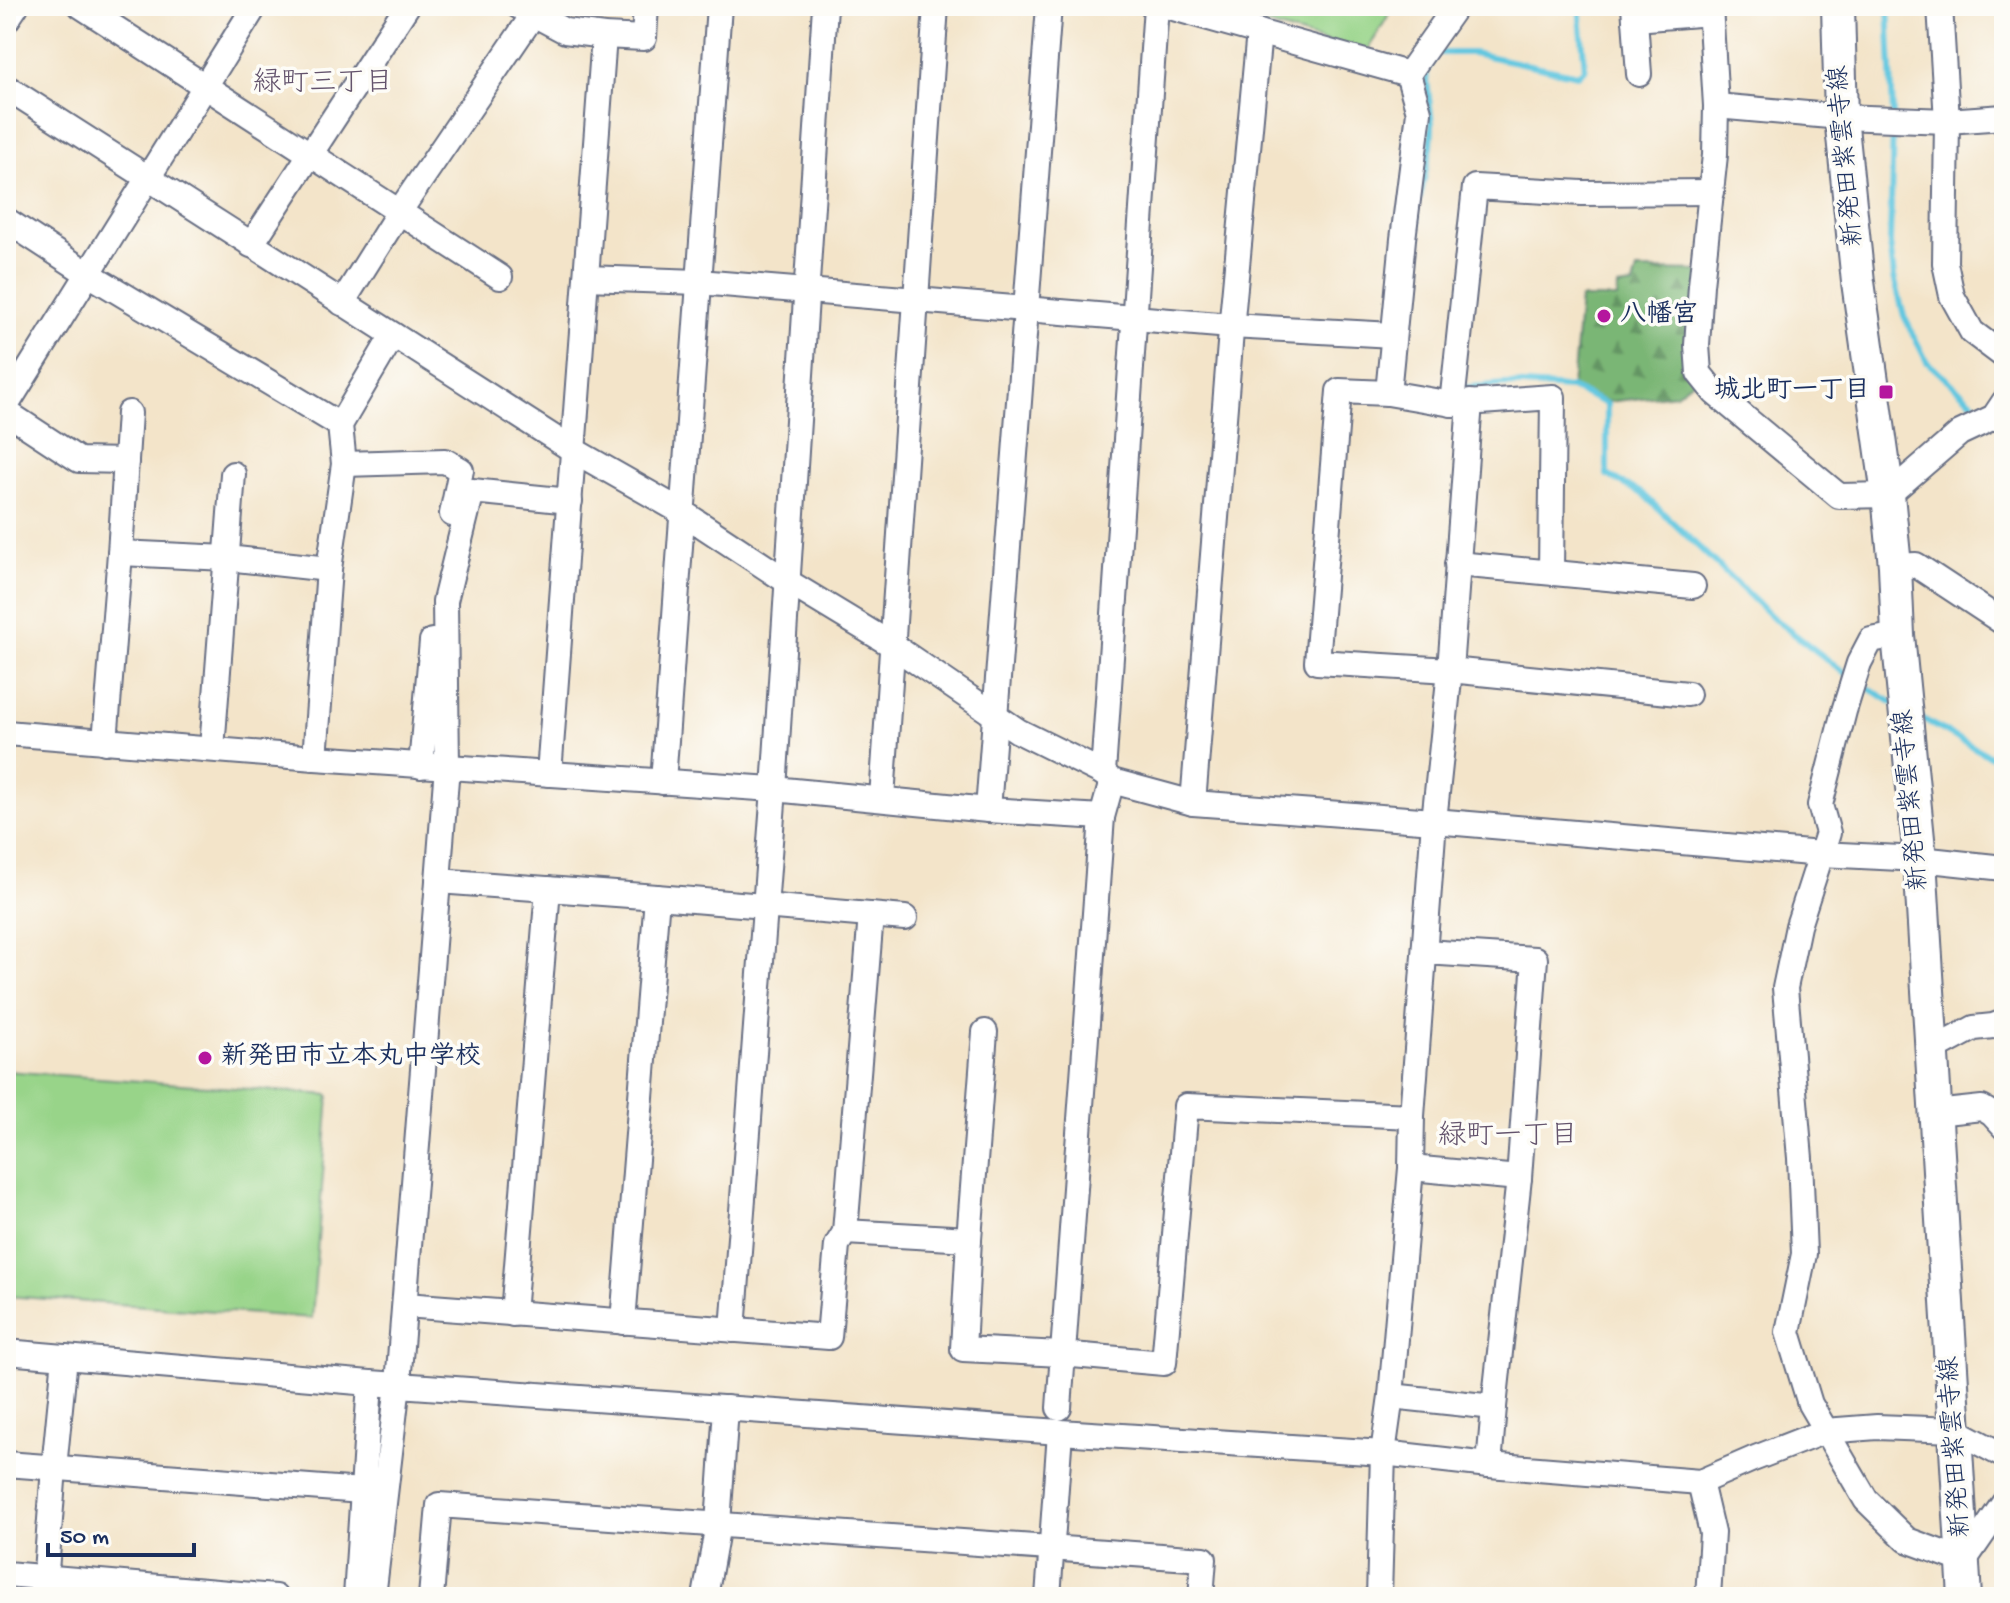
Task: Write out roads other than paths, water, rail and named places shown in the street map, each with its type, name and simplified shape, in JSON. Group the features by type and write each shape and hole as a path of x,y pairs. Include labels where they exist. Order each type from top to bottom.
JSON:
{"main road":[{"name":"新発田紫雲寺線","path":"1838,6 1841,117 1858,282 1888,495 1920,859 1965,1597"}],"street":[{"path":"6,21 16,6"},
{"path":"81,6 500,277"},
{"path":"126,461 79,460 9,396 255,6"},
{"path":"251,245 407,6"},
{"path":"342,303 525,11 565,31 644,38 646,6"},
{"path":"663,782 719,6"},
{"path":"733,1330 774,789 825,6"},
{"path":"882,798 936,6"},
{"path":"988,810 1049,6"},
{"path":"1059,1408 1102,817 1108,777 1156,6"},
{"path":"1166,6 1408,74"},
{"path":"1408,74 1456,6"},
{"path":"1940,6 1947,121 1945,263 1952,296 1972,332 2004,356"},
{"path":"1639,74 1635,13 1711,10 1716,106 1712,192 1697,345 1699,373 1715,393 1839,496 1888,495 1960,433 1994,417 2004,402"},
{"path":"1193,803 1231,326 1259,32"},
{"path":"549,774 604,36"},
{"path":"1388,393 1419,112 1408,74"},
{"path":"6,87 573,450 682,512 788,582 892,645 1018,731 1108,777 1193,803 2004,868"},
{"path":"1716,106 1841,117 1947,121 2004,117"},
{"path":"1379,1597 1383,1453 1411,1168 1412,1116 1434,821 1450,670 1457,564 1461,403 1475,187 1582,193 1712,192"},
{"path":"6,220 87,273 340,425"},
{"path":"586,278 699,282 1231,326 1393,335"},
{"path":"315,758 329,569 344,464 340,425 393,335"},
{"path":"1551,572 1553,397 1461,403 1388,393 1339,391 1317,662 1450,670 1688,694"},
{"path":"105,742 129,413"},
{"path":"344,464 445,461 461,470 436,594 421,766"},
{"path":"212,749 233,474"},
{"path":"373,1597 398,1384 447,766 445,601 472,491 570,501"},
{"path":"120,553 227,558 329,569"},
{"path":"1457,564 1693,586"},
{"path":"1895,566 1916,565 2004,623"},
{"path":"1898,635 1871,640 1859,663 1820,805 1828,833 1798,926 1785,988 1800,1158 1804,1254 1788,1332 1810,1404 1825,1431 1866,1500 1907,1540 1964,1561 2003,1507"},
{"path":"6,733 421,766 774,789 988,810 1102,817"},
{"path":"438,881 905,918"},
{"path":"513,1314 548,889"},
{"path":"623,1322 657,897"},
{"path":"405,1305 829,1337 837,1245 845,1232 871,915"},
{"path":"1425,952 1535,959 1519,1178 1489,1465"},
{"path":"1931,1051 1974,1028 2004,1022"},
{"path":"985,1032 963,1349 1164,1363 1186,1106 1412,1116"},
{"path":"1935,1113 1982,1108 2004,1127"},
{"path":"1411,1168 1519,1178"},
{"path":"845,1232 969,1239"},
{"path":"6,1352 370,1383 1383,1453 1700,1482 1825,1431 1877,1427 1955,1430 2004,1456"},
{"path":"45,1587 65,1357"},
{"path":"356,1597 370,1383"},
{"path":"1391,1396 1494,1407"},
{"path":"705,1597 718,1524 726,1408"},
{"path":"1048,1597 1060,1432"},
{"path":"6,1464 362,1491"},
{"path":"1700,1482 1712,1533 1708,1597"},
{"path":"431,1597 439,1505 1204,1559 1201,1597"},
{"path":"6,1574 45,1587 275,1597"}],"waterway":[{"path":"1420,198 1431,146 1432,125 1426,71 1437,53 1473,53 1578,75 1585,68 1579,6"},
{"path":"1888,6 1893,114"},
{"path":"1893,125 1890,243 1894,277 1904,316 1927,362 1985,413"},
{"path":"1410,292 1419,252 1417,216"},
{"path":"1409,303 1402,382 1411,386"},
{"path":"1460,388 1506,384 1571,388 1607,404 1607,475 1643,494 1773,618 1849,676"},
{"path":"1858,682 1893,703"},
{"path":"1917,716 2004,764"}],"place":[{"name":"八幡宮","path":"1604,316"},
{"name":"城北町一丁目","path":"1886,392"},
{"name":"新発田市立本丸中学校","path":"205,1058"}],"district":[{"name":"緑町三丁目","path":"323,84"},
{"name":"緑町一丁目","path":"1508,1137"}]}
